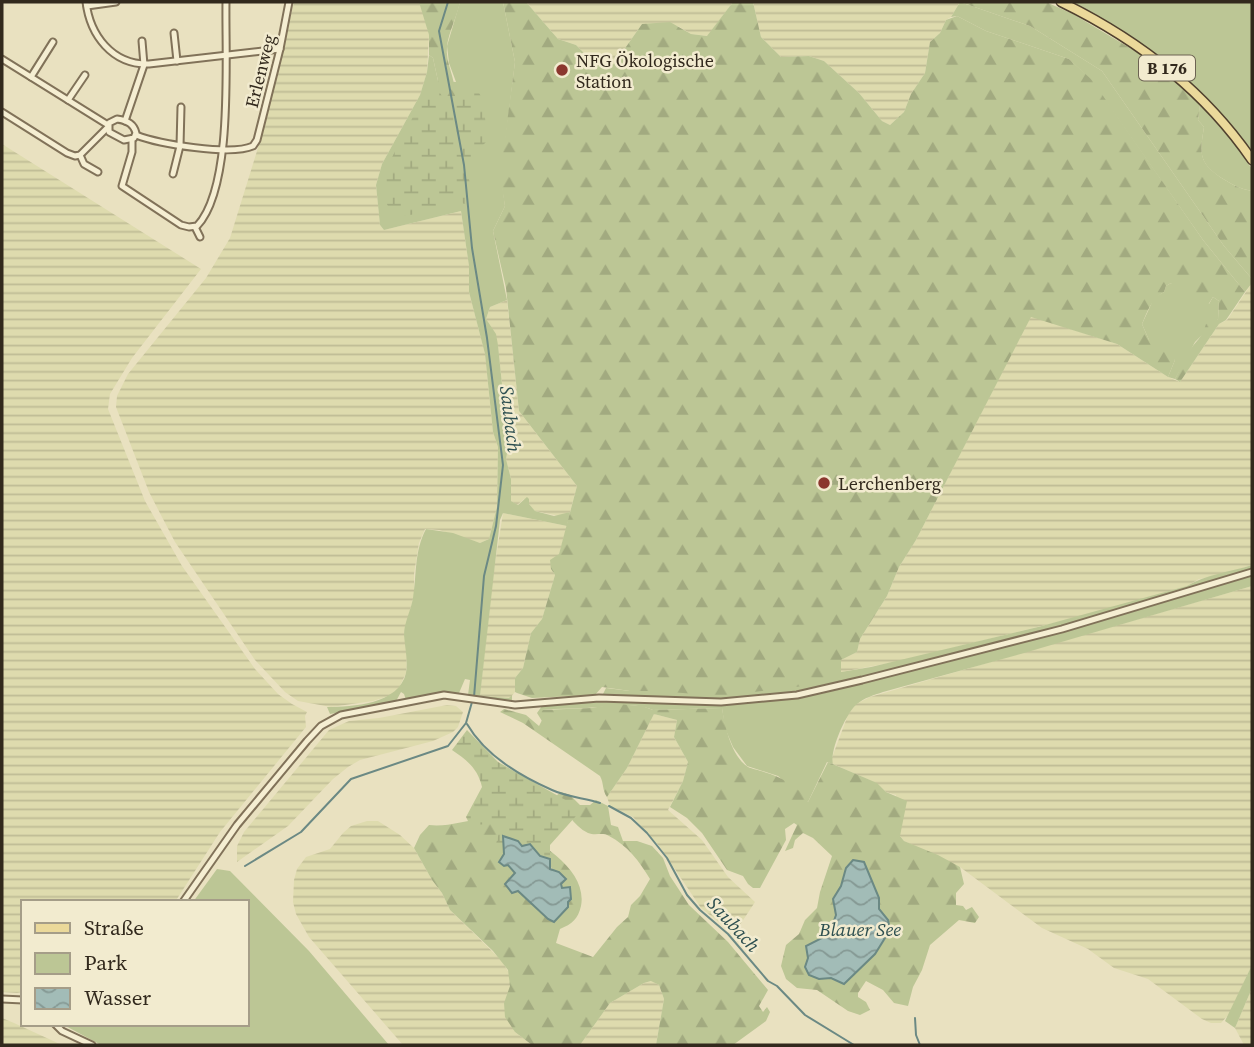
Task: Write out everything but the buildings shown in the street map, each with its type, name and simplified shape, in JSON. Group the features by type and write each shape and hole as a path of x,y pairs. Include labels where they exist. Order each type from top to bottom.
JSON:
{"main road":[{"name":"B 176","path":"1061,2 1122,35 1171,71 1223,122 1252,160"}],"street":[{"path":"116,2 87,4 93,31 117,57 144,65 280,49"},
{"path":"195,227 211,204 224,149 226,2"},
{"name":"Erlenweg","path":"224,149 253,146 280,49 289,2"},
{"path":"174,33 177,61"},
{"path":"125,121 144,65 142,41"},
{"path":"31,77 53,42"},
{"path":"2,59 108,126 109,132 116,137 224,149"},
{"path":"68,100 85,75"},
{"path":"173,174 180,146 181,107"},
{"path":"2,112 75,156 80,155 113,120 125,121 134,127 134,137 122,186 181,225 195,227"},
{"path":"80,155 84,164 98,172"},
{"path":"195,227 200,237"},
{"path":"184,900 237,825 321,726 346,714 435,696 516,705 599,698 721,702 772,699 850,683 1062,629 1252,572"},
{"path":"2,999 21,1000"},
{"path":"57,1026 92,1045"}],"shaded area":[{"path":"294,2 419,2 423,9 429,35 427,72 420,95 382,164 376,185 380,225 384,230 461,211 469,266 469,292 485,354 493,432 498,447 497,507 489,539 480,543 439,530 425,529 419,543 414,595 404,633 406,673 399,688 392,695 373,701 331,707 298,701 285,692 255,660 175,542 149,492 116,407 117,396 128,374 206,278 230,238 257,151"},
{"path":"526,2 733,2 708,36 691,34 678,26 642,24 614,64 606,68 597,66 576,45 558,39"},
{"path":"753,2 960,2 940,33 930,42 925,73 911,94 904,112 890,125 882,121 859,93 824,61 809,56 781,57 761,37"},
{"path":"2,144 201,269 132,358 110,394 108,409 145,501 182,566 255,669 278,694 307,712 306,727 220,832 176,900 21,900 21,992 2,992"},
{"path":"1252,283 1252,565 1098,612 900,661 841,672 841,660 857,652 860,639 887,596 899,567 916,540 1031,316 1117,344 1180,382 1219,324 1227,320"},
{"path":"507,300 519,411 577,486 570,512 559,516 535,511 524,499 517,505 511,501 511,479 506,459 510,437 498,345 486,319 490,307"},
{"path":"503,513 567,526 559,554 551,569 555,575 542,619 531,633 523,668 515,678 515,692 510,698 480,696 491,589"},
{"path":"1252,586 1252,965 1230,1013 1221,1023 1202,1019 1148,979 1114,968 1088,949 1042,928 960,867 904,841 900,836 896,795 833,764 831,760 848,715 856,704 870,697"},
{"path":"447,705 456,706 463,712 458,727 453,732 433,741 360,760 348,767 288,826 237,862 237,846 244,832 329,730 349,721"},
{"path":"654,714 677,720 674,737 688,762 683,781 668,810 702,840 728,877 755,902 734,934 701,908 660,847 633,817 610,806 607,797 627,768"},
{"path":"378,821 414,848 450,910 502,961 509,973 515,1032 532,1045 403,1045 309,937 296,914 293,902 297,869 306,857 330,849 351,826"},
{"path":"652,981 659,985 664,999 656,1045 580,1045 610,1003"},
{"path":"1252,988 1252,1045 1244,1045 1235,1028"},
{"path":"2,1018 14,1023 62,1045 2,1045"}],"green space":[{"path":"419,2 460,2 447,46 455,96 445,96 438,81 433,58 429,55 429,35"},
{"path":"460,2 503,2 515,62 501,176 505,206 493,231 507,300 490,307 486,319 496,334 498,345 510,437 506,459 511,479 511,501 518,505 527,497 535,511 554,516 570,512 567,526 503,513 500,520 480,696 509,698 512,695 512,701 468,695 470,680 465,679 459,693 441,692 406,700 401,692 395,703 330,714 327,707 374,702 394,691 402,683 407,668 404,630 413,598 418,554 426,529 453,533 480,543 489,539 497,507 498,447 493,432 485,354 469,292 469,266 461,211 384,230 380,225 376,185 382,164 420,95 429,55 433,58 438,81 456,82 449,63 447,46"},
{"path":"503,2 526,2 558,39 576,45 597,66 606,68 614,64 642,24 670,22 691,34 707,36 733,2 753,2 761,37 781,57 809,56 824,61 859,93 882,121 890,125 904,112 911,94 925,73 930,42 940,33 946,20 957,16 986,31 1069,59 1092,80 1203,240 1245,292 1226,320 1219,324 1180,382 1175,379 1188,353 1206,324 1218,319 1219,301 1213,297 1208,305 1187,300 1171,283 1150,306 1142,324 1149,340 1168,345 1175,360 1168,377 1117,344 1031,317 916,540 899,567 887,596 860,639 857,652 841,660 841,678 820,684 720,696 602,687 595,695 532,698 517,693 515,678 523,668 531,633 542,619 555,575 550,560 559,554 577,486 519,411 506,288 493,231 505,206 500,176 515,62"},
{"path":"960,2 1030,26 1102,71 1224,246 1252,279 1245,292 1203,240 1091,80 1069,59 986,31 957,16 951,17"},
{"path":"960,2 1046,2 1073,14 1140,54 1165,72 1200,105 1198,120 1204,127 1204,161 1224,180 1252,191 1252,279 1224,246 1102,71 1030,26"},
{"path":"1071,2 1252,2 1252,152 1212,107 1170,67 1123,31"},
{"path":"430,84 437,87 445,102 449,103 456,102 469,88 475,87 483,104 489,138 471,157 468,165 471,201 464,204 456,201 433,214 401,215 394,213 386,202 384,188 387,167"},
{"path":"1200,105 1235,144 1252,169 1252,191 1224,180 1204,161 1204,127 1198,120"},
{"path":"1171,283 1209,304 1213,297 1219,301 1218,319 1195,342 1175,379 1168,377 1175,360 1149,340 1142,324 1154,298 1164,292 1166,286"},
{"path":"1252,565 1252,570 1061,627 817,689 721,700 603,694 606,688 667,691 840,678 841,672 1038,627"},
{"path":"1252,575 1252,586 866,698 848,715 836,742 833,764 827,762 808,802 778,776 747,766 733,747 725,728 722,708 653,710 628,705 548,709 542,710 542,721 537,713 542,706 611,701 721,704 807,695 1063,631"},
{"path":"616,704 642,706 653,710 722,708 730,740 742,762 748,767 789,783 800,791 808,802 828,762 877,783 886,792 907,801 900,836 904,841 960,867 964,884 956,893 956,905 963,906 966,910 972,907 979,917 975,923 959,920 930,945 908,1006 894,1003 883,990 866,981 858,997 866,1002 870,1010 860,1015 848,1011 817,990 797,988 786,979 781,966 786,945 799,934 805,920 817,908 832,856 813,838 803,833 795,840 793,848 785,851 797,825 794,823 785,829 786,840 760,888 753,888 743,876 727,870 702,833 687,818 670,807 683,781 688,762 674,737 677,720 654,714 627,768 607,797 600,776 523,723 500,712 504,709 526,715 539,726 542,720 539,714 542,710","holes":["863,862 879,898 879,909 890,930 881,945 844,984 831,978 819,979 808,958 806,946 822,938 831,929 836,915 833,899 841,886 846,868"]},
{"path":"467,730 498,762 569,802 576,816 550,845 550,859 504,837 504,854 496,844 500,829 492,824 470,825 466,817 482,787 471,766 452,750"},
{"path":"561,792 570,795 580,805 590,805 596,800 608,806 611,825 618,827 623,841 637,841 652,846 663,858 670,876 689,905 728,942 768,990 759,1006 763,1012 767,1007 770,1012 766,1021 733,1045 656,1045 664,999 659,985 651,981 610,1003 580,1045 532,1045 515,1032 505,1017 504,1003 510,986 508,970 493,951 450,910 414,848 429,825 478,820 493,822 537,842 565,864 581,891 578,914 571,923 560,929 556,943 593,957 628,917 631,905 650,879 622,844 607,835 591,834 578,826 556,796","holes":["504,837 538,856 557,876 561,885 563,913 554,921 548,919 518,891 512,893 506,884 515,873 500,861 504,854"]},
{"path":"217,869 230,871 309,951 389,1045 101,1045 66,1026 248,1026 248,900 194,900"},
{"path":"1252,965 1252,988 1235,1028 1225,1021"}],"water":[{"path":"503,836 518,841 522,846 530,844 540,856 550,859 550,869 559,872 566,879 561,884 562,888 570,887 571,899 568,907 554,922 518,891 512,893 505,884 515,873 508,865 504,866 499,862 504,854"},
{"name":"Blauer See","path":"853,860 864,862 879,898 879,909 888,920 890,930 875,954 844,984 831,978 819,979 809,975 805,967 808,958 806,946 822,938 831,929 836,915 833,899 841,886 846,868"}],"waterway":[{"name":"Saubach","path":"448,2 439,31 464,165 472,248 487,338 503,465 496,526 484,576 474,697"},
{"path":"245,866 301,832 351,779 448,746 466,723 472,702"},
{"name":"Saubach","path":"467,724 493,755 516,771 558,792 600,803"},
{"name":"Saubach","path":"609,806 631,818 647,833 667,858 687,895 728,934 768,981 777,986 805,1015 854,1045"},
{"path":"915,1018 916,1035 920,1045"}],"place":[{"name":"NFG Ökologische Station","path":"562,70"},
{"name":"Lerchenberg","path":"824,483"}]}
